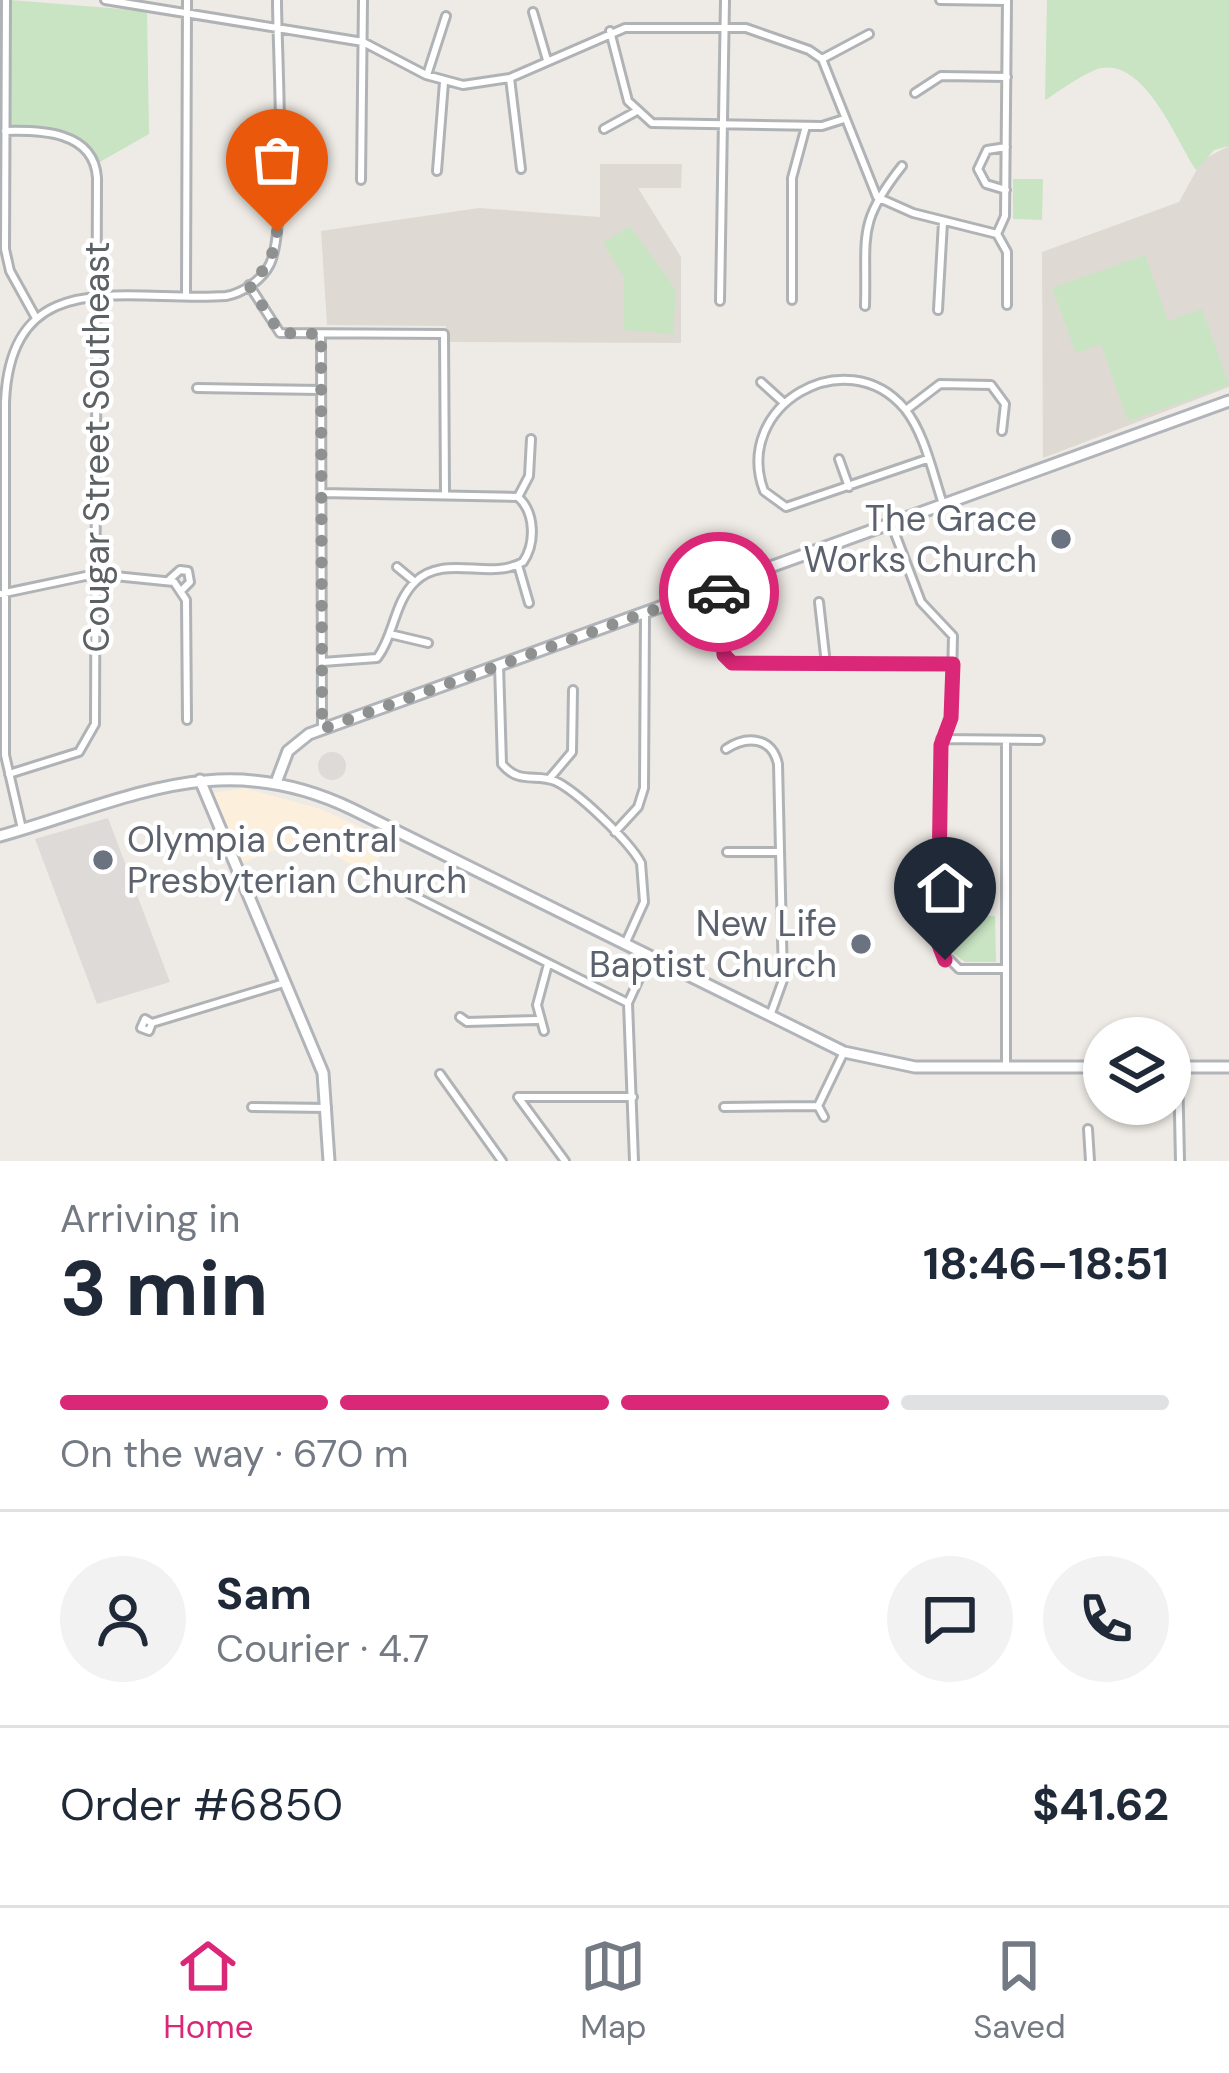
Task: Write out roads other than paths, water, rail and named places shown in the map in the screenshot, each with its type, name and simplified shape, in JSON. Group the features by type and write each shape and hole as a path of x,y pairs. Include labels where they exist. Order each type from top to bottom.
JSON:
{"street":[{"path":"6,0 5,272 36,318"},
{"path":"105,0 363,42 426,76 479,85 510,78 610,31 761,31 822,59 877,197 943,222 997,233"},
{"path":"186,297 188,0"},
{"path":"22,830 8,775 3,593 6,385 15,346 36,318 67,300 234,295 270,263 277,232 277,0"},
{"path":"361,180 363,0"},
{"path":"720,301 724,0"},
{"path":"940,0 1007,1 1006,190 1004,223 997,233"},
{"path":"533,12 547,61"},
{"path":"426,76 446,16"},
{"path":"610,31 634,112 663,126 806,126 844,119"},
{"path":"822,59 869,34"},
{"path":"916,93 936,77 1007,77"},
{"path":"510,78 521,170"},
{"path":"437,171 444,82"},
{"path":"604,129 634,112"},
{"path":"792,300 792,178 806,126"},
{"name":"Cougar Street Southeast","path":"5,131 50,133 80,144 91,155 97,178 91,739 73,756 8,775"},
{"path":"1006,147 987,150 978,169 986,184 1006,190"},
{"path":"865,306 865,225 877,197 902,166"},
{"path":"938,310 943,222"},
{"path":"997,233 1007,252 1007,305"},
{"path":"249,285 280,333 444,334 445,493"},
{"path":"321,334 322,729"},
{"path":"927,459 797,505 778,505 760,480 761,437 783,402 816,383 852,380 886,394 905,410 927,459 943,504"},
{"path":"761,382 783,402"},
{"path":"905,410 940,384 982,383 999,391 1005,404 1002,430"},
{"path":"197,388 321,390"},
{"path":"277,780 292,745 322,729 1229,401"},
{"path":"518,496 529,476 531,439"},
{"path":"839,459 849,487"},
{"path":"322,493 518,496"},
{"path":"518,496 530,512 531,545 518,566 529,603"},
{"path":"891,523 923,607 951,630 951,718 941,739 939,949 959,969 1004,969"},
{"path":"322,662 372,660 381,654 415,582 442,569 518,566"},
{"path":"397,567 415,582"},
{"path":"170,579 180,570 188,571 190,583 180,588"},
{"path":"3,593 95,574 170,579 180,588 187,720"},
{"path":"717,587 727,660 953,664"},
{"path":"819,602 826,624 826,664"},
{"path":"615,832 638,807 644,788 645,613"},
{"path":"390,634 428,644"},
{"path":"499,665 502,764 528,780 550,778 572,752 573,690"},
{"path":"941,739 1040,740"},
{"path":"726,749 742,740 761,741 776,755 783,980 770,1016"},
{"path":"1006,740 1006,1067"},
{"path":"0,836 200,780 242,776 277,780 327,796 844,1052 901,1066 1083,1066"},
{"path":"550,778 634,850 644,876 643,908 625,944"},
{"path":"200,780 323,1073 329,1161"},
{"path":"727,852 778,852"},
{"path":"410,894 628,1003"},
{"path":"634,1161 628,1003 649,957"},
{"path":"544,1031 537,1020 548,964"},
{"path":"152,1023 284,983"},
{"path":"460,1017 466,1022 537,1020"},
{"path":"818,1106 844,1052"},
{"path":"1191,1067 1229,1067"},
{"path":"440,1074 502,1161"},
{"path":"566,1161 518,1097 633,1097"},
{"path":"724,1107 818,1106"},
{"path":"818,1106 824,1117"},
{"path":"253,1107 328,1108"},
{"path":"1178,1125 1180,1161"},
{"path":"1088,1129 1090,1161"}],"place":[{"name":"The Grace Works Church","path":"1061,539"},
{"name":"Olympia Central Presbyterian Church","path":"103,860"},
{"name":"New Life Baptist Church","path":"861,944"}]}
